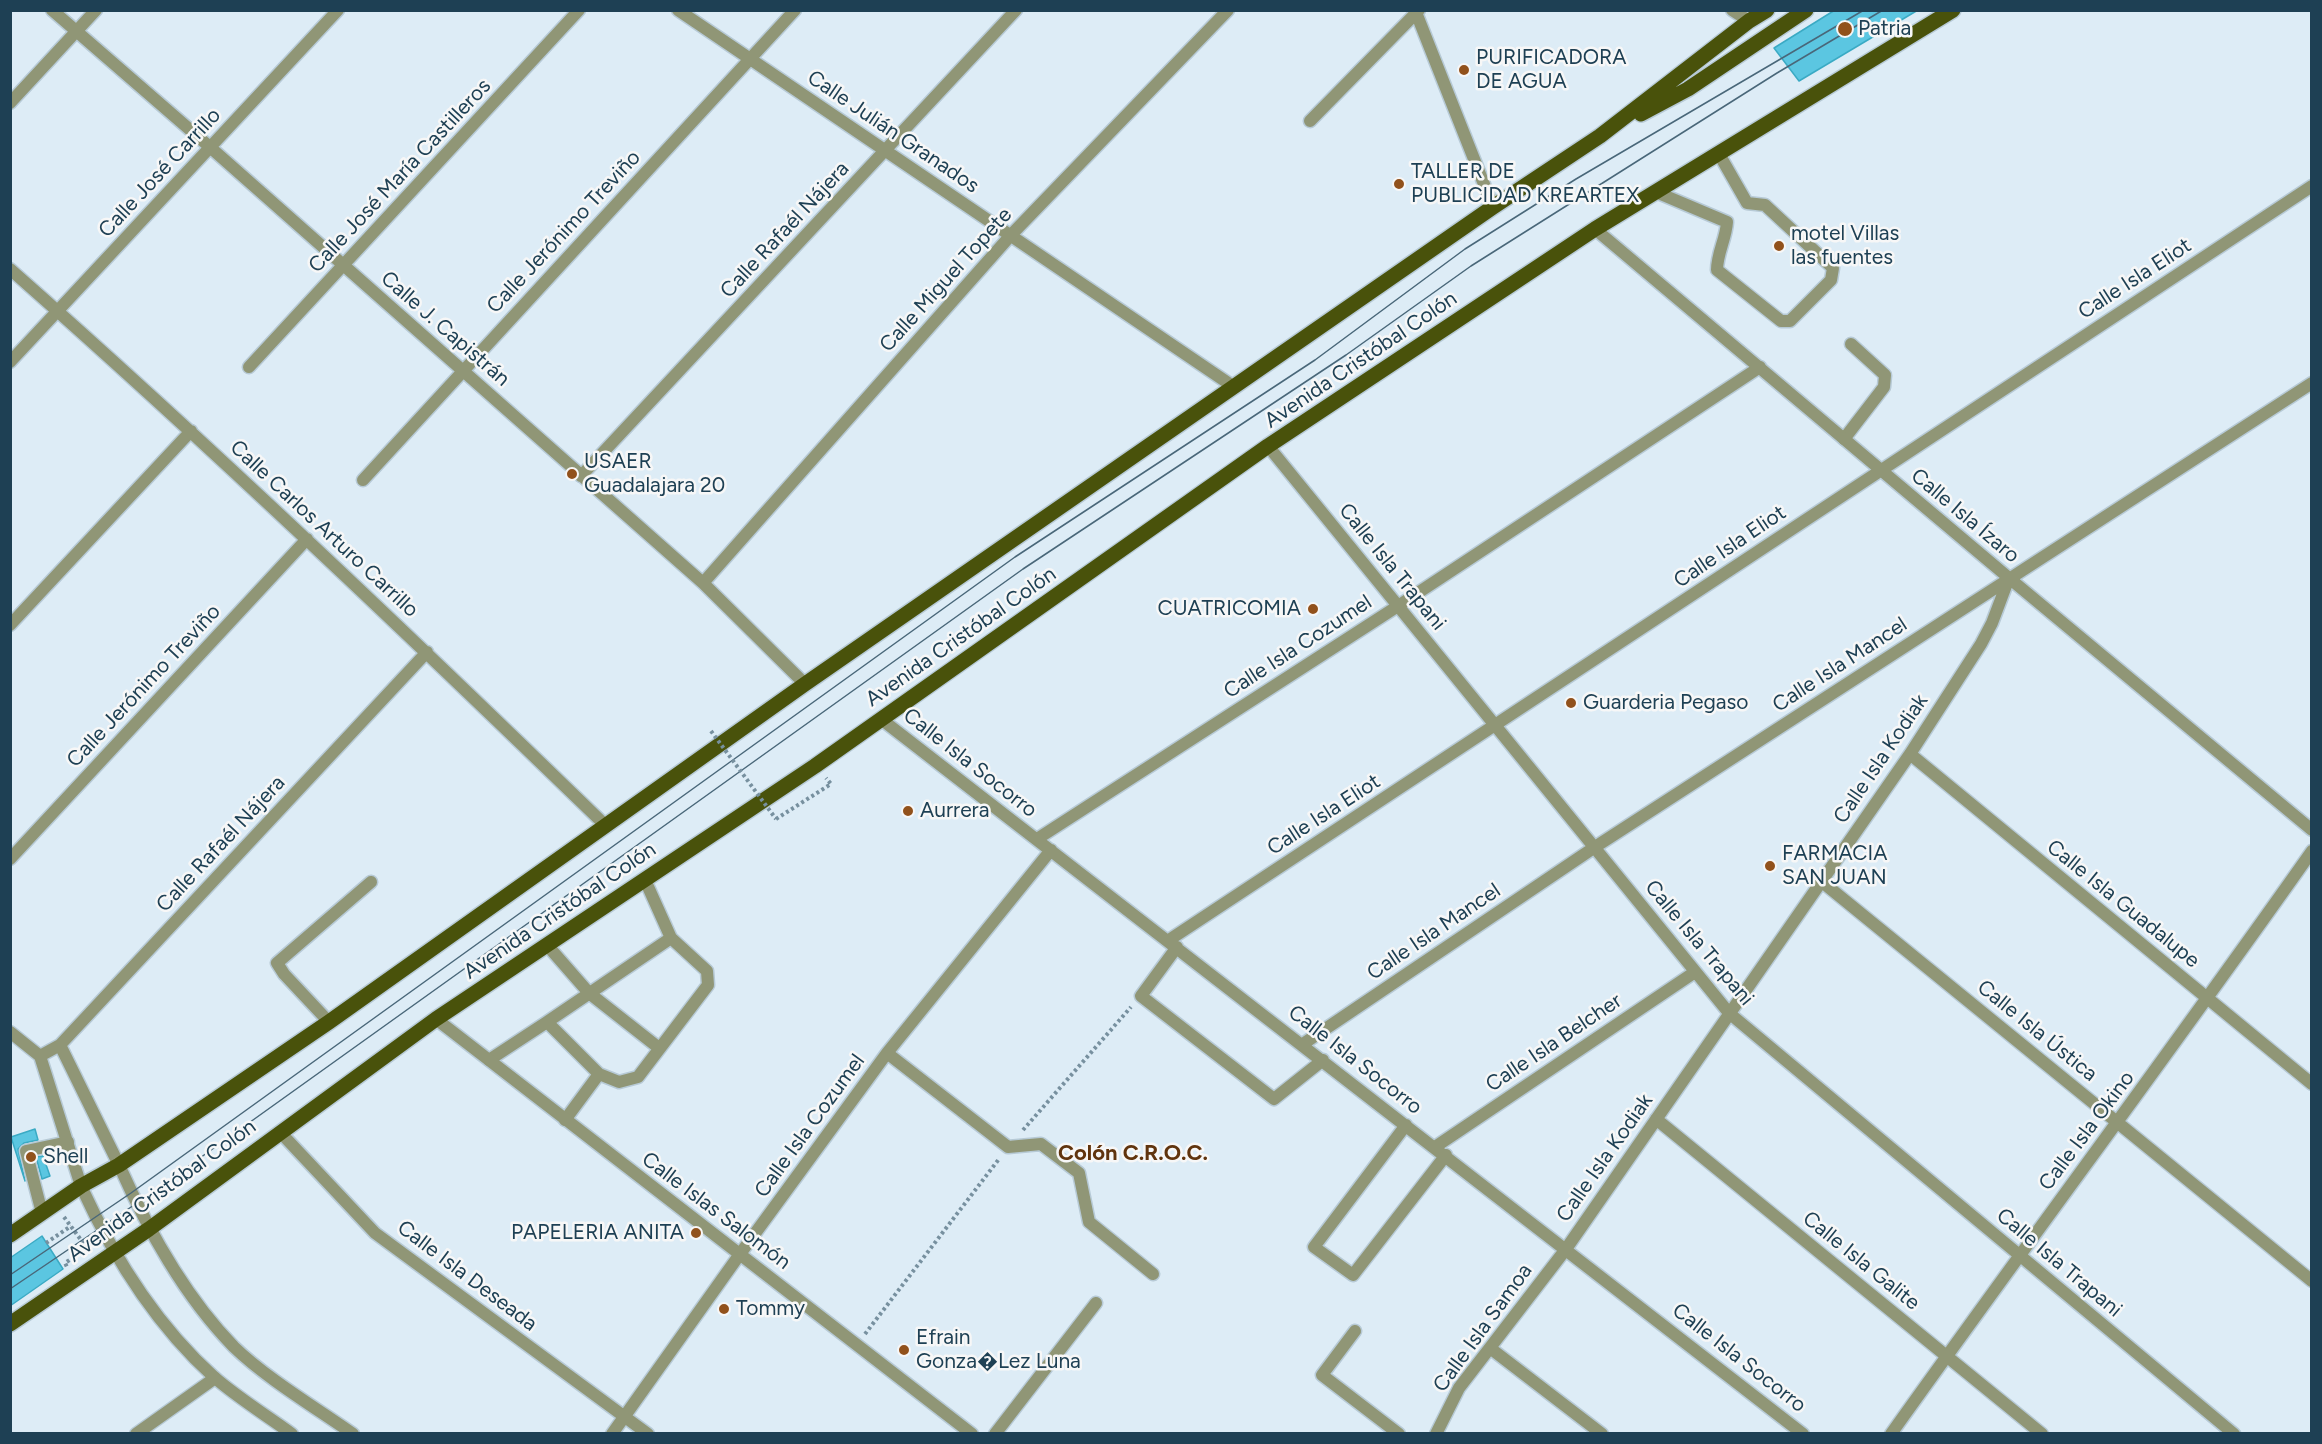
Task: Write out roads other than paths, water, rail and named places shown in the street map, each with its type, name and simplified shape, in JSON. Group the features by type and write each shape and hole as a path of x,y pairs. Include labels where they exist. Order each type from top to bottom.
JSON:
{"main road":[{"name":"Avenida Cristóbal Colón","path":"10,1235 81,1186 119,1165 329,1022 805,684 1493,207 1600,136 1749,21 1767,10"},
{"path":"1600,136 1688,89 1806,10"},
{"name":"Avenida Cristóbal Colón","path":"10,1324 149,1229 436,1019 881,719 1268,447 1595,229 1953,10"}],"street":[{"name":"Calle J. Capistrán","path":"52,10 703,584 805,684"},
{"path":"10,104 96,10"},
{"name":"Calle José Carrillo","path":"10,362 338,10"},
{"name":"Calle José María Castilleros","path":"249,367 579,10"},
{"name":"Calle Julián Granados","path":"678,10 1234,387"},
{"name":"Calle Jerónimo Treviño","path":"363,480 795,10"},
{"name":"Calle Rafaél Nájera","path":"581,476 1016,10"},
{"name":"Calle Miguel Topete","path":"703,584 1011,235 1228,10"},
{"path":"1732,10 1749,21 1762,10"},
{"path":"1310,121 1416,11 1493,207"},
{"path":"1656,192 1727,222 1726,233 1717,257 1717,270 1781,321 1790,321 1831,280 1833,268 1765,205 1747,203 1719,154"},
{"name":"Calle Isla Eliot","path":"1173,944 1496,726 2312,186"},
{"name":"Calle Isla Ízaro","path":"1595,229 2312,830"},
{"name":"Calle Carlos Arturo Carrillo","path":"10,269 191,431 307,539 605,825"},
{"path":"1844,439 1884,387 1885,375 1851,344"},
{"name":"Calle Isla Cozumel","path":"1037,839 1398,606 1760,367"},
{"name":"Calle Isla Mancel","path":"1303,1044 1594,847 2312,383"},
{"path":"10,625 191,431"},
{"name":"Calle Isla Trapani","path":"1268,447 1729,1013 2234,1434"},
{"name":"Calle Jerónimo Treviño","path":"10,859 307,539"},
{"name":"Calle Isla Kodiak","path":"1566,1248 1910,754 1981,644 1992,623 2009,578"},
{"name":"Calle Rafaél Nájera","path":"40,1056 60,1045 427,652"},
{"name":"Calle Isla Socorro","path":"881,719 1803,1434"},
{"name":"Calle Isla Guadalupe","path":"1910,754 2312,1084"},
{"name":"Calle Isla Cozumel","path":"612,1434 887,1053 1051,850"},
{"name":"Calle Isla Okino","path":"1892,1434 2312,852"},
{"path":"547,1022 599,1074 620,1082 638,1077 708,985 707,971 671,938 645,880"},
{"name":"Calle Isla Ústica","path":"1821,880 2312,1281"},
{"path":"329,1022 284,974 277,963 371,882"},
{"path":"489,1060 671,938"},
{"path":"1173,944 1141,996 1274,1099 1323,1060"},
{"path":"547,945 589,993 659,1048"},
{"name":"Calle Isla Belcher","path":"1435,1147 1695,972"},
{"name":"Calle Islas Salomón","path":"436,1019 972,1434"},
{"path":"11,1034 40,1056 81,1186 115,1253 167,1328 215,1378 292,1434"},
{"path":"60,1045 149,1229 200,1307 234,1347 252,1363 353,1434"},
{"path":"887,1053 1008,1147 1041,1144 1079,1173 1089,1222 1153,1274"},
{"path":"565,1120 599,1074"},
{"name":"Calle Isla Galite","path":"1656,1119 2042,1434"},
{"path":"1406,1125 1314,1247 1353,1275 1446,1155"},
{"name":"Calle Isla Deseada","path":"280,1132 375,1233 648,1434"},
{"path":"48,1209 26,1151 68,1142"},
{"name":"Calle Isla Samoa","path":"1436,1434 1459,1388 1566,1248"},
{"path":"995,1434 1096,1303"},
{"path":"1355,1332 1322,1375 1399,1434"},
{"path":"1490,1348 1602,1434"},
{"path":"136,1434 215,1378"}],"tram line":[{"path":"10,1275 131,1193 1015,557 1315,360 1465,249 1576,179 1864,10"},
{"path":"10,1289 137,1203 1023,569 1346,355 1471,266 1777,73 1883,10"}],"place":[{"name":"Patria","path":"1845,29"},
{"name":"PURIFICADORA DE AGUA","path":"1464,70"},
{"name":"TALLER DE PUBLICIDAD KREARTEX","path":"1399,184"},
{"name":"motel Villas las fuentes","path":"1779,246"},
{"name":"USAER Guadalajara 20","path":"572,474"},
{"name":"CUATRICOMIA","path":"1313,609"},
{"name":"Guarderia Pegaso","path":"1571,703"},
{"name":"Aurrera","path":"908,811"},
{"name":"FARMACIA SAN JUAN","path":"1770,866"},
{"name":"Shell","path":"31,1157"},
{"name":"PAPELERIA ANITA","path":"696,1233"},
{"name":"Tommy","path":"724,1309"},
{"name":"Efrain Gonza�Lez Luna","path":"904,1350"}],"district":[{"name":"Colón C.R.O.C.","path":"1133,1154"}]}
